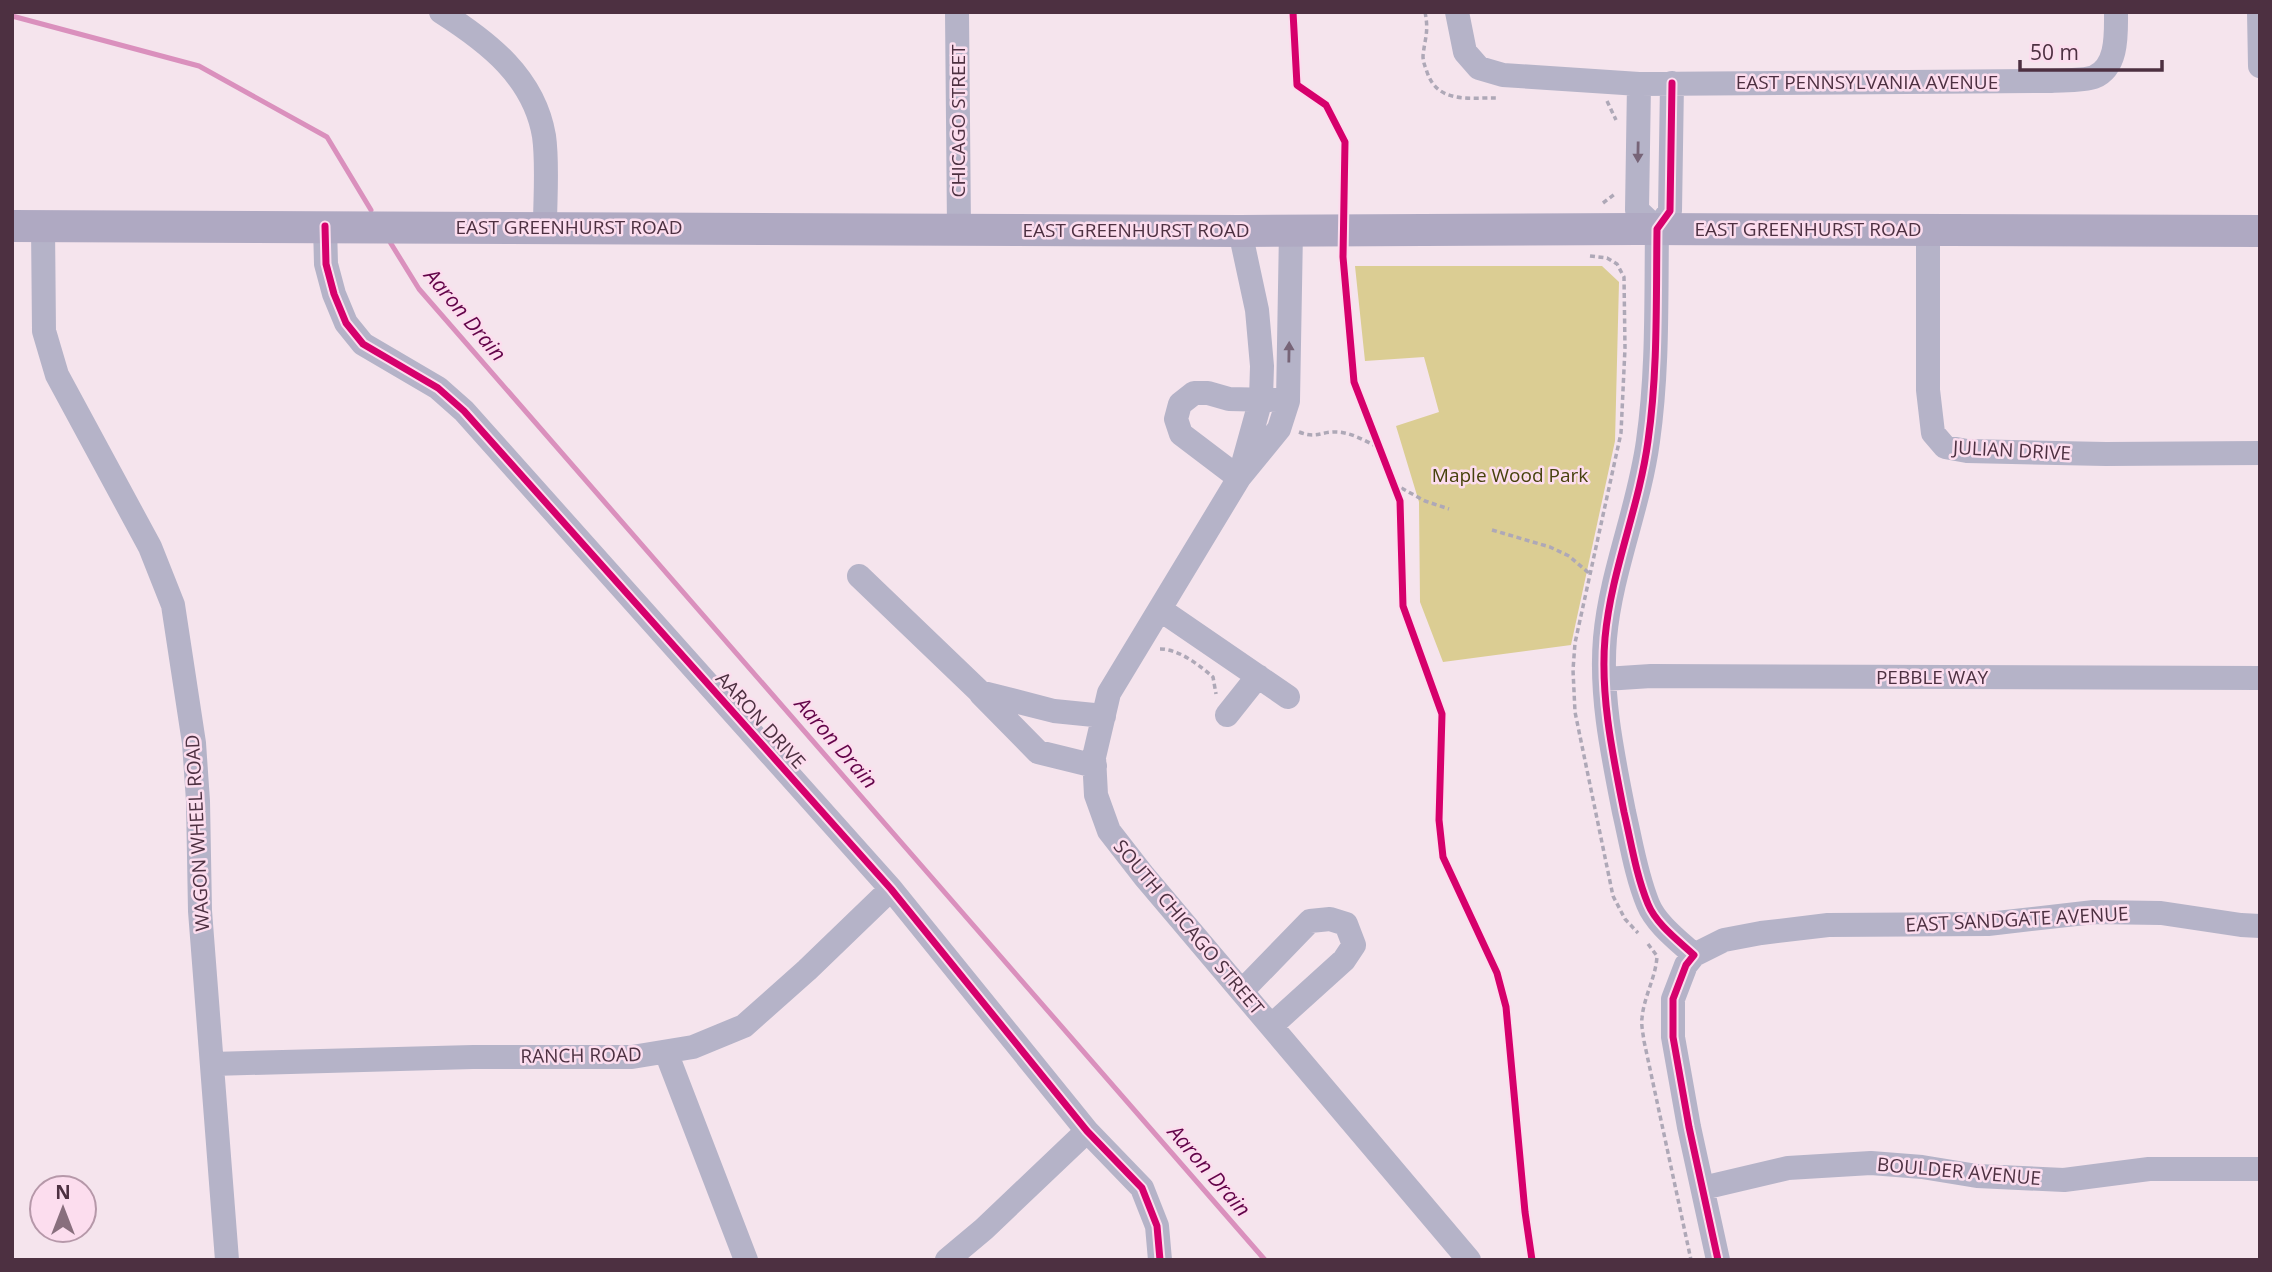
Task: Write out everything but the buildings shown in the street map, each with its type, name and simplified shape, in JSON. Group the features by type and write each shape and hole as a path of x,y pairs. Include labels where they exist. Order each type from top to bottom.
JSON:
{"main road":[{"name":"EAST GREENHURST ROAD","path":"27,226 1240,232 1657,229 2260,231"}],"street":[{"path":"441,12 478,36 502,57 522,81 538,110 544,137 545,227"},
{"name":"CHICAGO STREET","path":"957,12 959,229"},
{"name":"EAST PENNSYLVANIA AVENUE","path":"1457,12 1465,52 1479,68 1503,75 1639,84 2049,81 2095,77 2112,61 2116,12"},
{"path":"2259,12 2260,66"},
{"path":"1672,83 1670,211 1657,229 1655,377 1648,442 1636,504 1617,570 1605,638 1605,680 1612,750 1632,848 1649,906 1667,930 1694,955 1686,965 1673,999 1673,1037 1718,1260"},
{"path":"1639,84 1637,211 1657,229"},
{"name":"WAGON WHEEL ROAD","path":"27,226 44,331 57,375 150,547 173,605 194,743 200,911 227,1260"},
{"name":"AARON DRIVE","path":"325,226 326,264 346,323 363,344 438,388 464,411 891,889 1087,1131 1142,1188 1157,1226 1160,1260"},
{"name":"SOUTH CHICAGO STREET","path":"1291,230 1288,401 1279,429 1239,478 1109,693 1094,757 1096,795 1109,831 1469,1260"},
{"name":"JULIAN DRIVE","path":"1928,230 1928,390 1933,433 1945,447 1967,451 2106,454 2260,453"},
{"name":"SOUTH CHICAGO STREET","path":"1239,478 1261,400 1262,366 1257,310 1240,232"},
{"path":"1239,478 1181,434 1176,419 1180,404 1194,393 1288,401"},
{"path":"859,576 980,692 1038,752 1095,765"},
{"path":"1161,610 1288,697"},
{"path":"1219,708 1258,676"},
{"name":"PEBBLE WAY","path":"1605,680 1651,676 2260,678"},
{"path":"980,692 1054,711 1104,716"},
{"name":"RANCH ROAD","path":"212,1064 473,1056 632,1058 693,1047 744,1026 891,889"},
{"name":"EAST SANDGATE AVENUE","path":"1694,955 1724,940 1828,925 1988,924 2094,912 2161,913 2260,926"},
{"path":"1242,991 1310,921 1330,919 1346,924 1354,945 1344,960 1271,1026"},
{"path":"666,1052 746,1260"},
{"path":"947,1260 984,1229 1087,1131"},
{"name":"BOULDER AVENUE","path":"1703,1188 1788,1168 1871,1163 1922,1167 1977,1177 2064,1180 2149,1169 2260,1169"}],"path":[{"path":"1425,12 1429,31 1423,59 1430,80 1444,93 1457,97 1474,100 1485,97 1507,98"},
{"path":"1598,99 1607,101 1616,118 1616,131"},
{"path":"1600,205 1618,191"},
{"path":"1581,255 1607,258 1617,264 1624,277 1625,348 1620,433 1575,643 1575,712 1614,896 1625,919 1657,956 1641,1019 1690,1260"},
{"path":"1279,429 1289,428 1310,436 1337,432 1380,448"},
{"path":"1376,437 1384,460"},
{"path":"1389,472 1397,492"},
{"path":"1394,484 1425,501 1449,509"},
{"path":"1492,530 1550,547 1569,556 1590,574"},
{"path":"1153,649 1168,649 1197,664 1213,677 1219,708"}],"green space":[{"name":"Maple Wood Park","path":"1355,266 1602,266 1619,282 1615,441 1571,645 1443,662 1420,602 1419,502 1396,426 1439,412 1424,357 1365,361"}],"waterway":[{"name":"Aaron Drain","path":"12,16 199,66 327,137 371,210"},
{"name":"Aaron Drain","path":"390,242 419,289 1265,1260"}],"cycle path":[{"path":"1293,12 1297,85 1326,105 1345,142 1343,257 1354,382 1400,501 1403,606 1442,714 1439,820 1443,857 1497,973 1506,1007 1532,1260"},
{"path":"1672,83 1670,211 1657,229 1656,335 1651,415 1644,466 1608,613 1604,682 1616,769 1644,893 1656,918 1694,955 1686,965 1673,999 1673,1037 1689,1127 1718,1260"},
{"path":"325,226 326,264 346,323 363,344 438,388 464,411 891,889 1087,1131 1142,1188 1157,1226 1160,1260"}]}
